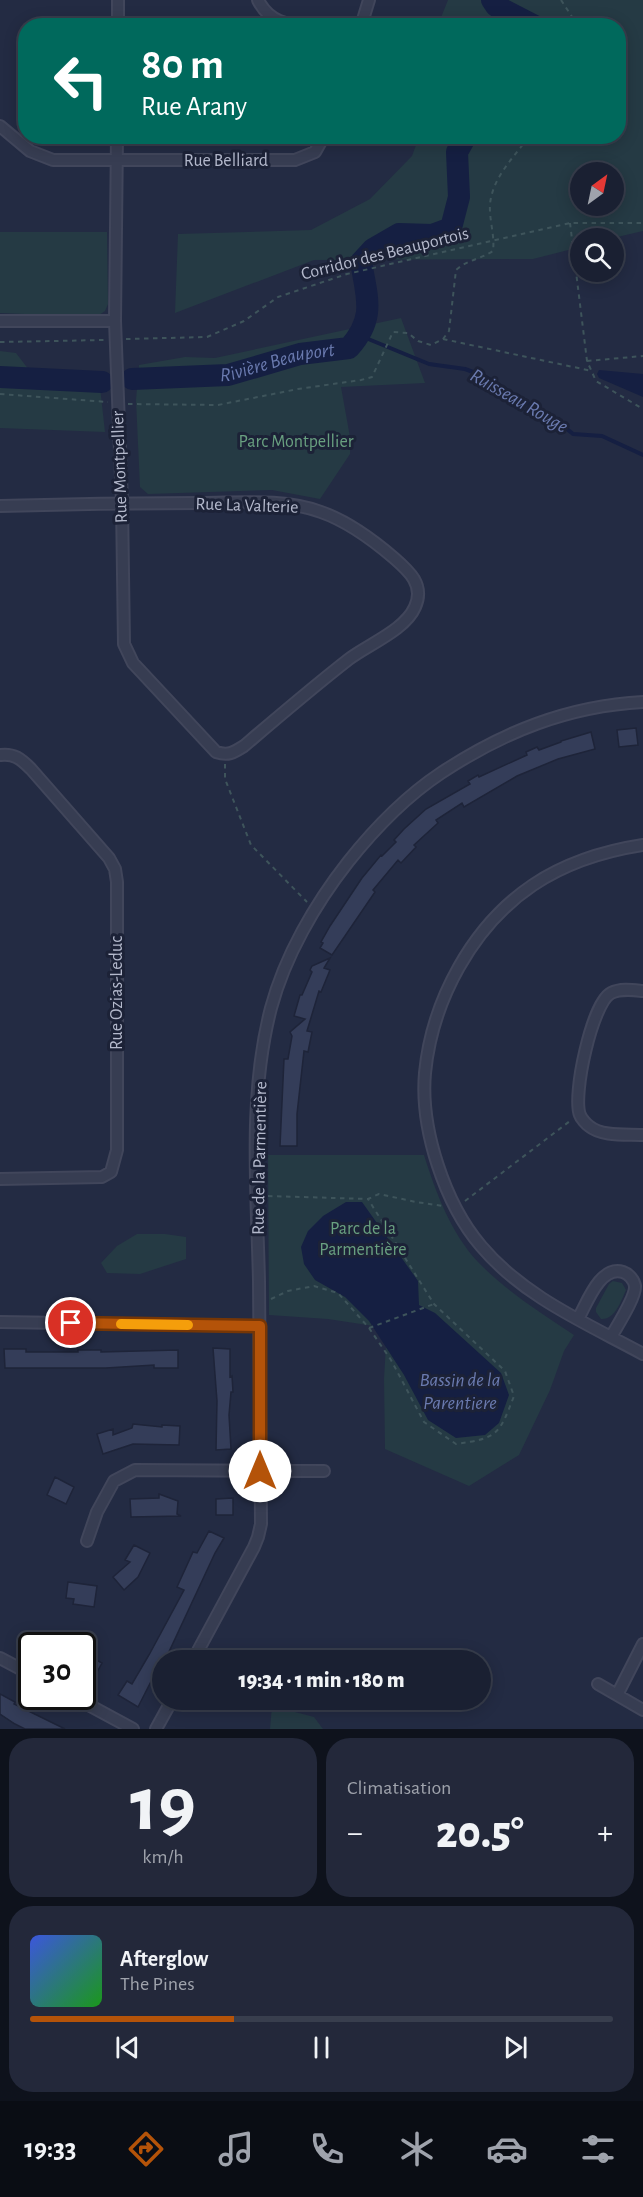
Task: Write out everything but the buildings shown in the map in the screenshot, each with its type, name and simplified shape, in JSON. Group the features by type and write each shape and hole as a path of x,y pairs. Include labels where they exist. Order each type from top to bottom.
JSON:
{"street":[{"path":"118,0 118,18"},
{"path":"258,0 263,12 272,18"},
{"path":"363,18 369,0"},
{"name":"Rue Belliard","path":"0,126 18,141"},
{"name":"Rue Belliard","path":"22,144 30,151 53,160 294,160 315,152 320,144"},
{"name":"Rue Montpellier","path":"117,144 115,321 122,503 124,644 133,663 216,752 226,755"},
{"path":"0,321 115,321"},
{"name":"Rue La Valterie","path":"0,506 122,503 293,505 321,512 348,525 390,554 410,572 417,583 418,595 416,607 407,621 350,658 244,746 226,755"},
{"name":"Rue de la Parmentière","path":"198,1650 258,1538 261,1524 256,1123 262,1054 272,1007 293,950 331,884 369,836 418,789 469,754 514,731 569,713 627,702 643,702"},
{"name":"Rue Ozias-Leduc","path":"0,755 13,755 31,769 109,858 115,869 117,882 117,1138 115,1162 111,1172 102,1177 0,1179"},
{"path":"643,845 614,850 568,865 532,886 499,914 466,954 448,990 433,1028 425,1074 427,1114 434,1150 444,1182 456,1208 480,1245 508,1274 546,1301 643,1354"},
{"path":"643,991 623,990 610,993 601,1003 592,1025 583,1063 579,1102 580,1115 589,1127 603,1133 643,1135"},
{"path":"578,1319 601,1279 610,1272 621,1271 630,1276 635,1286 633,1296 612,1337"},
{"path":"0,1322 260,1326"},
{"path":"87,1541 98,1512 114,1481 135,1470 324,1471"},
{"path":"617,1695 643,1644"},
{"path":"0,1659 18,1668"},
{"path":"598,1683 643,1710"},
{"path":"96,1709 133,1729"},
{"path":"156,1729 166,1710"}],"path":[{"path":"561,0 573,18"},
{"path":"0,394 102,402 118,401 134,405 218,405 372,377 393,332 408,333 418,341 431,345 443,339 449,332 456,270 463,263 493,251 490,202 504,166 522,144"},
{"path":"570,223 587,361 596,381 643,409"},
{"name":"Corridor des Beauportois","path":"0,342 207,337 244,321 278,297 374,267 570,223 643,224"},
{"path":"443,339 592,371"},
{"path":"587,361 643,356"},
{"path":"226,755 225,779 251,845 314,910"},
{"path":"258,1196 368,1199 379,1194 456,1208 580,1115"},
{"path":"260,1305 288,1292 314,1286 338,1293 369,1328 391,1360 423,1422 456,1444 484,1440 498,1432 514,1396 505,1371 434,1304 368,1199"},
{"path":"369,1328 434,1304"}],"green space":[{"path":"448,0 643,0 643,231 624,235 624,228 570,228 570,250 533,259 314,260 175,313 178,234 311,230 370,199 412,156 416,144 626,144 626,18 441,18"},
{"path":"0,232 107,232 108,304 105,311 96,317 0,313"},
{"name":"Parc Montpellier","path":"401,318 425,383 341,387 350,437 350,454 320,499 272,490 148,494 140,487 136,400 139,365 185,357 215,358"},
{"path":"0,351 16,353 36,379 100,387 105,432 0,428"},
{"name":"Parc de la Parmentière","path":"268,1155 424,1155 445,1212 468,1251 512,1292 574,1335 564,1351 550,1390 519,1455 469,1486 385,1449 384,1379 387,1328 328,1319 269,1315"},
{"path":"137,1234 186,1237 186,1259 140,1274 107,1273 101,1263 117,1246"},
{"path":"613,1281 622,1283 626,1290 614,1313 601,1319 596,1308"},
{"path":"272,1710 287,1710 314,1717 323,1729 270,1729"}],"water":[{"path":"599,370 643,374 643,397 599,378 597,374"},
{"name":"Bassin de la Parentiere","path":"346,1202 362,1202 418,1281 419,1305 435,1313 501,1373 509,1395 499,1423 485,1435 456,1438 428,1420 404,1375 369,1321 345,1297 315,1280 304,1264 301,1247 308,1231 323,1216"}],"waterway":[{"name":"Rivière Beauport","path":"492,0 496,6 519,18"},
{"name":"Rivière Beauport","path":"132,379 228,375 300,354 349,348 358,337 366,317 367,297 361,262 373,249 399,234 432,235 451,228 459,197 457,152 462,144"},
{"name":"Ruisseau Rouge","path":"361,336 429,364 465,369 484,376 561,424 573,434 602,436 643,455"},
{"name":"Rivière Beauport","path":"0,377 102,382"}],"slow traffic":[{"path":"121,1324 188,1325"}],"route":[{"path":"71,1323 260,1326 260,1471"}]}
